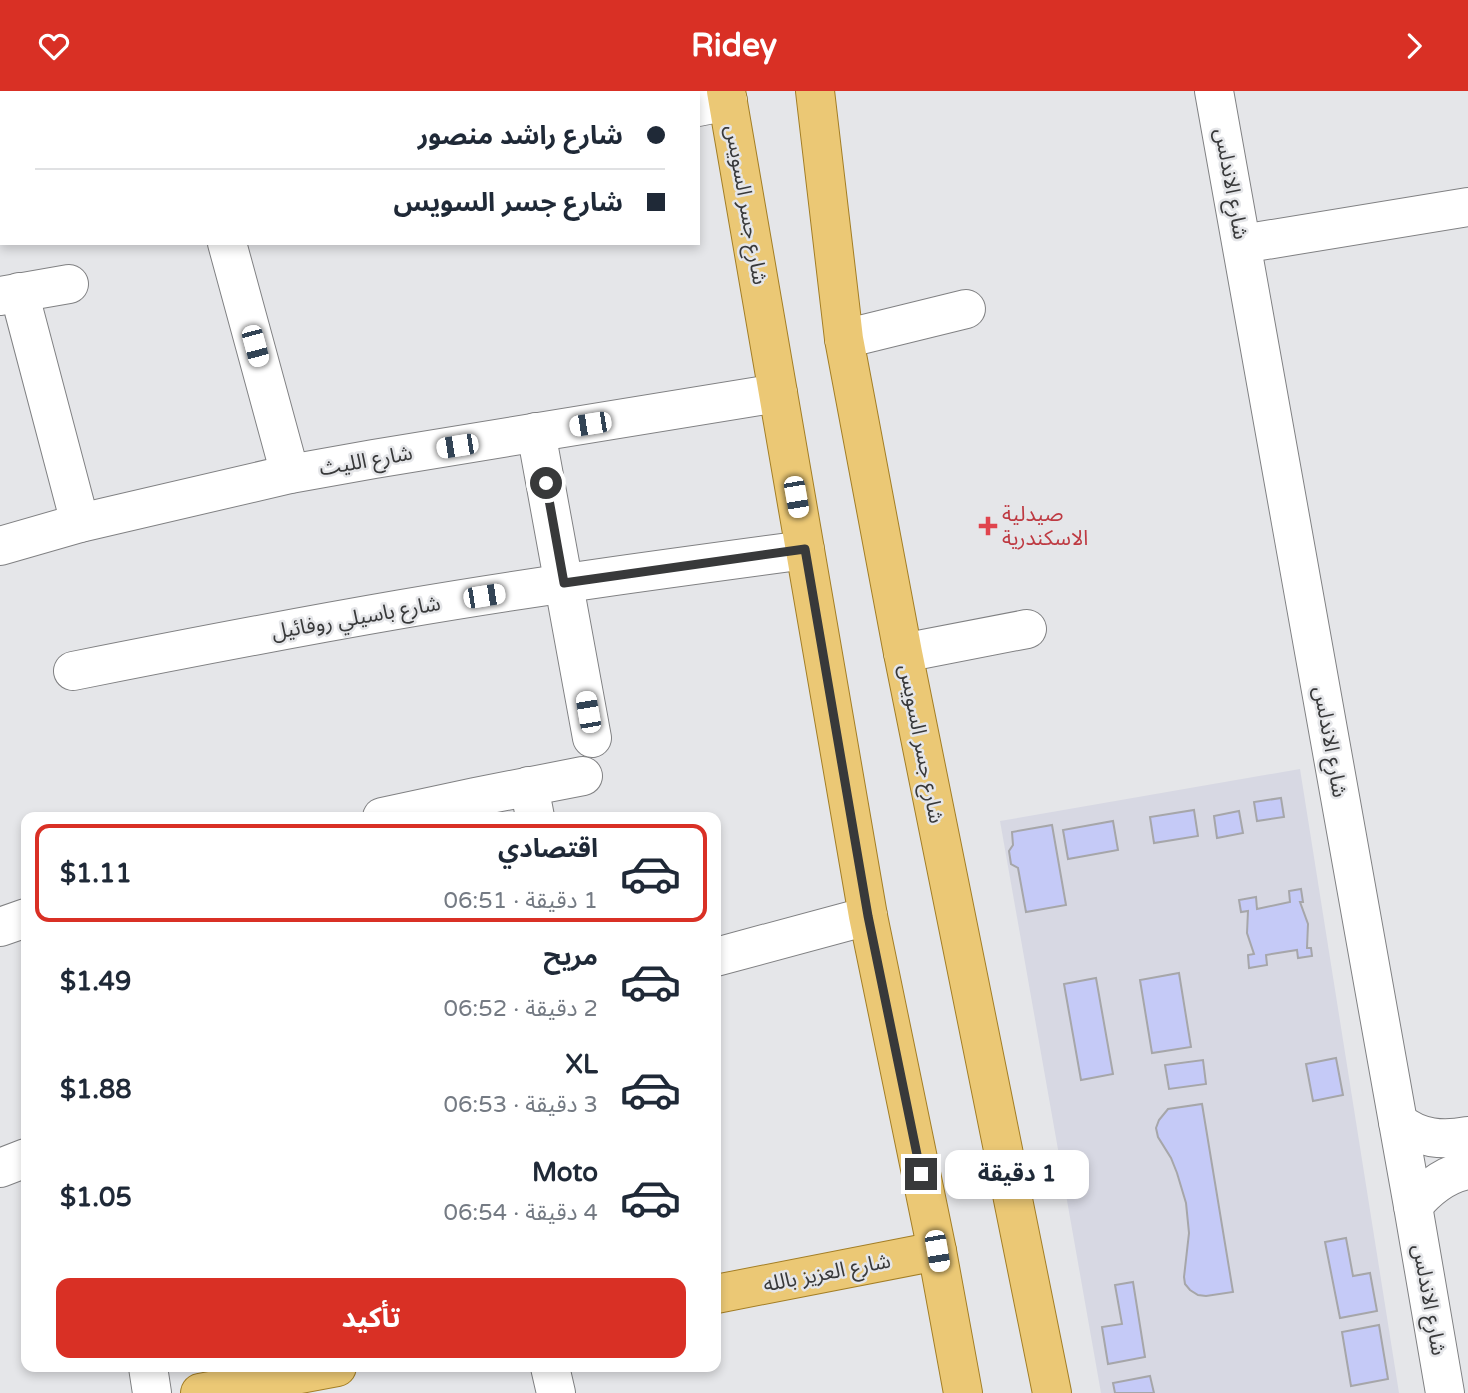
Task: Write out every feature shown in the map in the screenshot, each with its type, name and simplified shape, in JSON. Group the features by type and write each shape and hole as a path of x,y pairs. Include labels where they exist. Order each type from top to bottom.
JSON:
{"main road":[{"name":"شارع جسر السويس","path":"816,91 844,339 903,653 1052,1393"},
{"name":"شارع جسر السويس","path":"718,100 778,393 868,916 937,1251 963,1393"},
{"name":"شارع العزيز بالله","path":"721,1293 937,1251"},
{"path":"200,1393 311,1372"}],"street":[{"name":"شارع الاندلس","path":"1214,91 1445,1393"},
{"path":"1242,244 1468,207"},
{"path":"228,245 290,474"},
{"path":"69,284 10,294 80,523"},
{"path":"844,339 966,309"},
{"name":"شارع الليث","path":"0,546 80,523 290,474 778,393"},
{"path":"536,432 592,738"},
{"name":"شارع باسيلي روفائيل","path":"74,671 404,609 805,549"},
{"path":"903,653 1027,629"},
{"path":"432,812 532,802 583,776"},
{"path":"721,956 868,916"},
{"path":"0,927 21,920"},
{"path":"1398,1122 1414,1133 1433,1138 1468,1136"},
{"path":"0,1168 21,1160"},
{"path":"1413,1206 1441,1180 1468,1170"},
{"path":"149,1372 152,1393"},
{"path":"551,1372 556,1393"}],"shaded area":[{"path":"1300,769 1399,1393 1101,1393 1000,821"}],"building":[{"path":"1281,798 1284,817 1257,821 1254,802"},
{"path":"1194,810 1198,836 1154,843 1150,817"},
{"path":"1239,811 1243,833 1217,838 1214,816"},
{"path":"1113,821 1118,850 1068,859 1063,830"},
{"path":"1052,825 1066,905 1026,912 1018,868 1011,864 1009,851 1013,845 1012,832"},
{"path":"1301,889 1303,902 1300,902 1308,924 1307,948 1311,948 1312,956 1298,958 1297,950 1266,955 1267,965 1249,968 1248,955 1254,954 1247,933 1248,911 1241,912 1239,900 1256,897 1257,909 1290,902 1289,891"},
{"path":"1179,973 1191,1047 1152,1053 1140,980"},
{"path":"1096,978 1113,1074 1081,1080 1064,984"},
{"path":"1336,1058 1343,1095 1313,1101 1306,1064"},
{"path":"1203,1060 1206,1084 1169,1089 1165,1065"},
{"path":"1202,1104 1233,1292 1206,1296 1198,1295 1185,1284 1189,1233 1186,1203 1171,1158 1158,1137 1156,1128 1168,1109"},
{"path":"1346,1238 1353,1276 1370,1273 1377,1311 1340,1318 1325,1242"},
{"path":"1133,1282 1145,1357 1108,1364 1102,1327 1122,1324 1115,1285"},
{"path":"1379,1325 1388,1379 1351,1386 1342,1332"},
{"path":"1150,1376 1154,1393 1115,1393 1113,1383"}],"place":[{"name":"صيدلية الاسكندرية","path":"988,526"}],"route":[{"path":"546,483 564,583 805,549 868,916 921,1174"}]}
